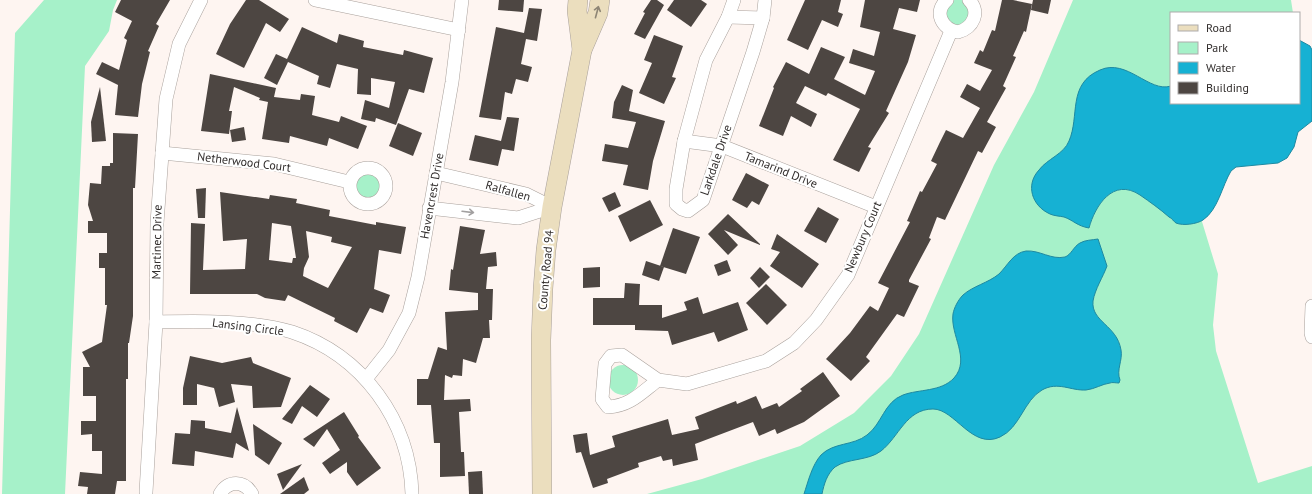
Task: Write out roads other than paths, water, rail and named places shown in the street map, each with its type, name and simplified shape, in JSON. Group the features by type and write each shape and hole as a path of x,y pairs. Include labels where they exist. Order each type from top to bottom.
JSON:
{"street":[{"name":"Martinec Drive","path":"145,493 156,322 157,223 166,99 179,44 201,0"},
{"path":"315,0 459,30"},
{"name":"Havencrest Drive","path":"366,379 389,350 409,314 418,277 452,82 462,0"},
{"name":"County Road 94","path":"578,0 577,11 582,50"},
{"name":"County Road 94","path":"542,494 541,340 543,288 552,207 582,50 598,13 600,0"},
{"name":"Larkdale Drive","path":"734,0 728,17 706,60 684,141 676,189 676,204 682,209 688,210 703,200 763,18 766,0"},
{"path":"947,0 941,7 939,14 941,21 951,30 958,32 970,26 974,20 974,7 969,0"},
{"path":"728,17 763,18"},
{"name":"Newbury Court","path":"658,380 631,401 620,406 608,407 602,399 605,364 611,356 622,355 658,380 687,384 766,361 794,343 816,320 848,275 951,30"},
{"name":"Tamarind Drive","path":"684,141 722,146 876,207"},
{"name":"Netherwood Court","path":"162,153 274,164 349,182"},
{"name":"Ralfallen","path":"436,173 526,194 552,207"},
{"name":"Ralfallen","path":"430,208 518,218 552,207"},
{"path":"1312,306 1310,333 1312,337"},
{"name":"Lansing Circle","path":"156,322 200,321 268,327 291,332 334,352 366,379 391,413 401,435 408,458 412,494"},
{"path":"220,494 228,485 235,483 248,487 252,494"}],"water":[{"path":"1300,41 1310,46 1312,50 1312,121 1298,132 1294,147 1287,158 1278,163 1236,167 1231,171 1216,204 1208,216 1203,220 1190,224 1176,223 1140,195 1130,190 1121,189 1107,196 1101,203 1089,228 1081,226 1064,217 1050,214 1039,206 1032,195 1032,182 1042,166 1067,146 1074,121 1076,101 1083,83 1090,76 1100,70 1119,68 1154,85 1163,87 1170,86 1170,104 1300,104"},
{"path":"1098,239 1107,266 1094,297 1093,308 1096,314 1115,335 1119,342 1121,354 1119,383 1104,384 1086,390 1059,386 1048,387 1042,390 1031,400 1007,433 990,440 972,434 949,415 941,411 933,409 924,410 909,419 881,451 835,467 826,479 822,494 804,494 815,464 821,455 826,451 856,441 867,435 891,403 897,398 909,393 930,390 943,386 954,378 959,371 961,363 959,347 954,330 953,314 956,304 963,295 999,274 1014,257 1021,252 1031,251 1060,258 1069,254 1080,243"}]}
